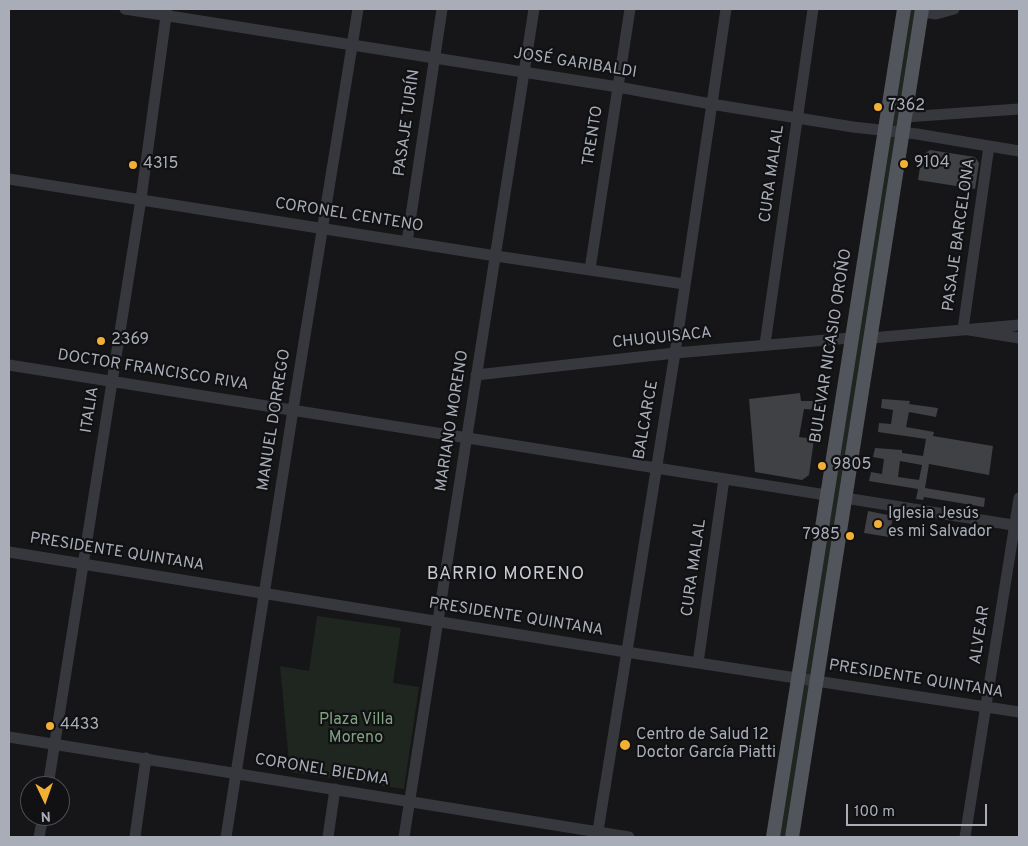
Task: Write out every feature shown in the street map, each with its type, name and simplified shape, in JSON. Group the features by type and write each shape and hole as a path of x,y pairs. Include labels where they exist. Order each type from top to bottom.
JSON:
{"main road":[{"name":"BULEVAR NICASIO OROÑO","path":"773,837 850,338 904,9"},
{"path":"792,837 922,10"}],"street":[{"name":"JOSÉ GARIBALDI","path":"124,9 167,12 352,45 618,87 797,118 1019,151"},
{"name":"MANUEL DORREGO","path":"226,837 358,9"},
{"name":"PASAJE TURÍN","path":"407,242 442,9"},
{"name":"MARIANO MORENO","path":"404,837 534,9"},
{"name":"TRENTO","path":"590,269 630,9"},
{"name":"BALCARCE","path":"598,835 726,9"},
{"name":"CURA MALAL","path":"765,344 813,9"},
{"path":"922,10 936,14 954,9"},
{"name":"ITALIA","path":"50,776 141,199 167,12"},
{"path":"905,117 1019,108"},
{"name":"PASAJE BARCELONA","path":"963,329 989,146"},
{"name":"CORONEL CENTENO","path":"9,179 684,284"},
{"path":"870,338 1019,325"},
{"path":"963,329 1019,338"},
{"name":"CHUQUISACA","path":"476,376 674,353 850,338"},
{"name":"DOCTOR FRANCISCO RIVA","path":"9,365 826,495"},
{"name":"CURA MALAL","path":"698,663 724,479"},
{"path":"845,498 1017,525"},
{"name":"ALVEAR","path":"965,837 1017,525 1019,498"},
{"name":"PRESIDENTE QUINTANA","path":"9,552 626,652 1019,712"},
{"name":"CORONEL BIEDMA","path":"9,737 410,801 598,835 630,837"},
{"path":"135,837 146,758"},
{"path":"328,837 336,789"}],"green space":[{"path":"904,9 922,9 792,837 773,837"},
{"name":"Plaza Villa Moreno","path":"317,616 401,628 393,683 419,687 404,789 290,772 280,666 309,671"}],"building":[{"path":"930,150 975,157 979,163 975,189 918,180 922,155"},
{"path":"800,393 801,401 822,401 820,410 804,409 799,437 814,439 809,475 802,480 755,472 749,399"},
{"path":"882,399 910,401 909,404 938,408 936,417 909,412 906,427 934,432 933,436 993,446 989,475 929,464 925,488 985,498 984,507 924,497 923,500 916,499 918,489 869,481 871,472 882,474 884,459 873,457 875,448 902,450 902,453 923,456 926,439 878,432 879,423 891,424 893,410 881,408","holes":["900,461 922,465 919,480 898,477"]},
{"name":"Iglesia Jesús es mi Salvador","path":"868,511 893,516 889,537 864,533"}],"place":[{"name":"7362","path":"878,107"},
{"name":"9104","path":"904,164"},
{"name":"4315","path":"133,165"},
{"name":"2369","path":"101,341"},
{"name":"9805","path":"822,466"},
{"name":"Iglesia Jesús es mi Salvador","path":"878,524"},
{"name":"7985","path":"850,536"},
{"name":"4433","path":"50,726"},
{"name":"Centro de Salud 12 Doctor García Piatti","path":"625,745"}],"district":[{"name":"BARRIO MORENO","path":"506,575"}]}
